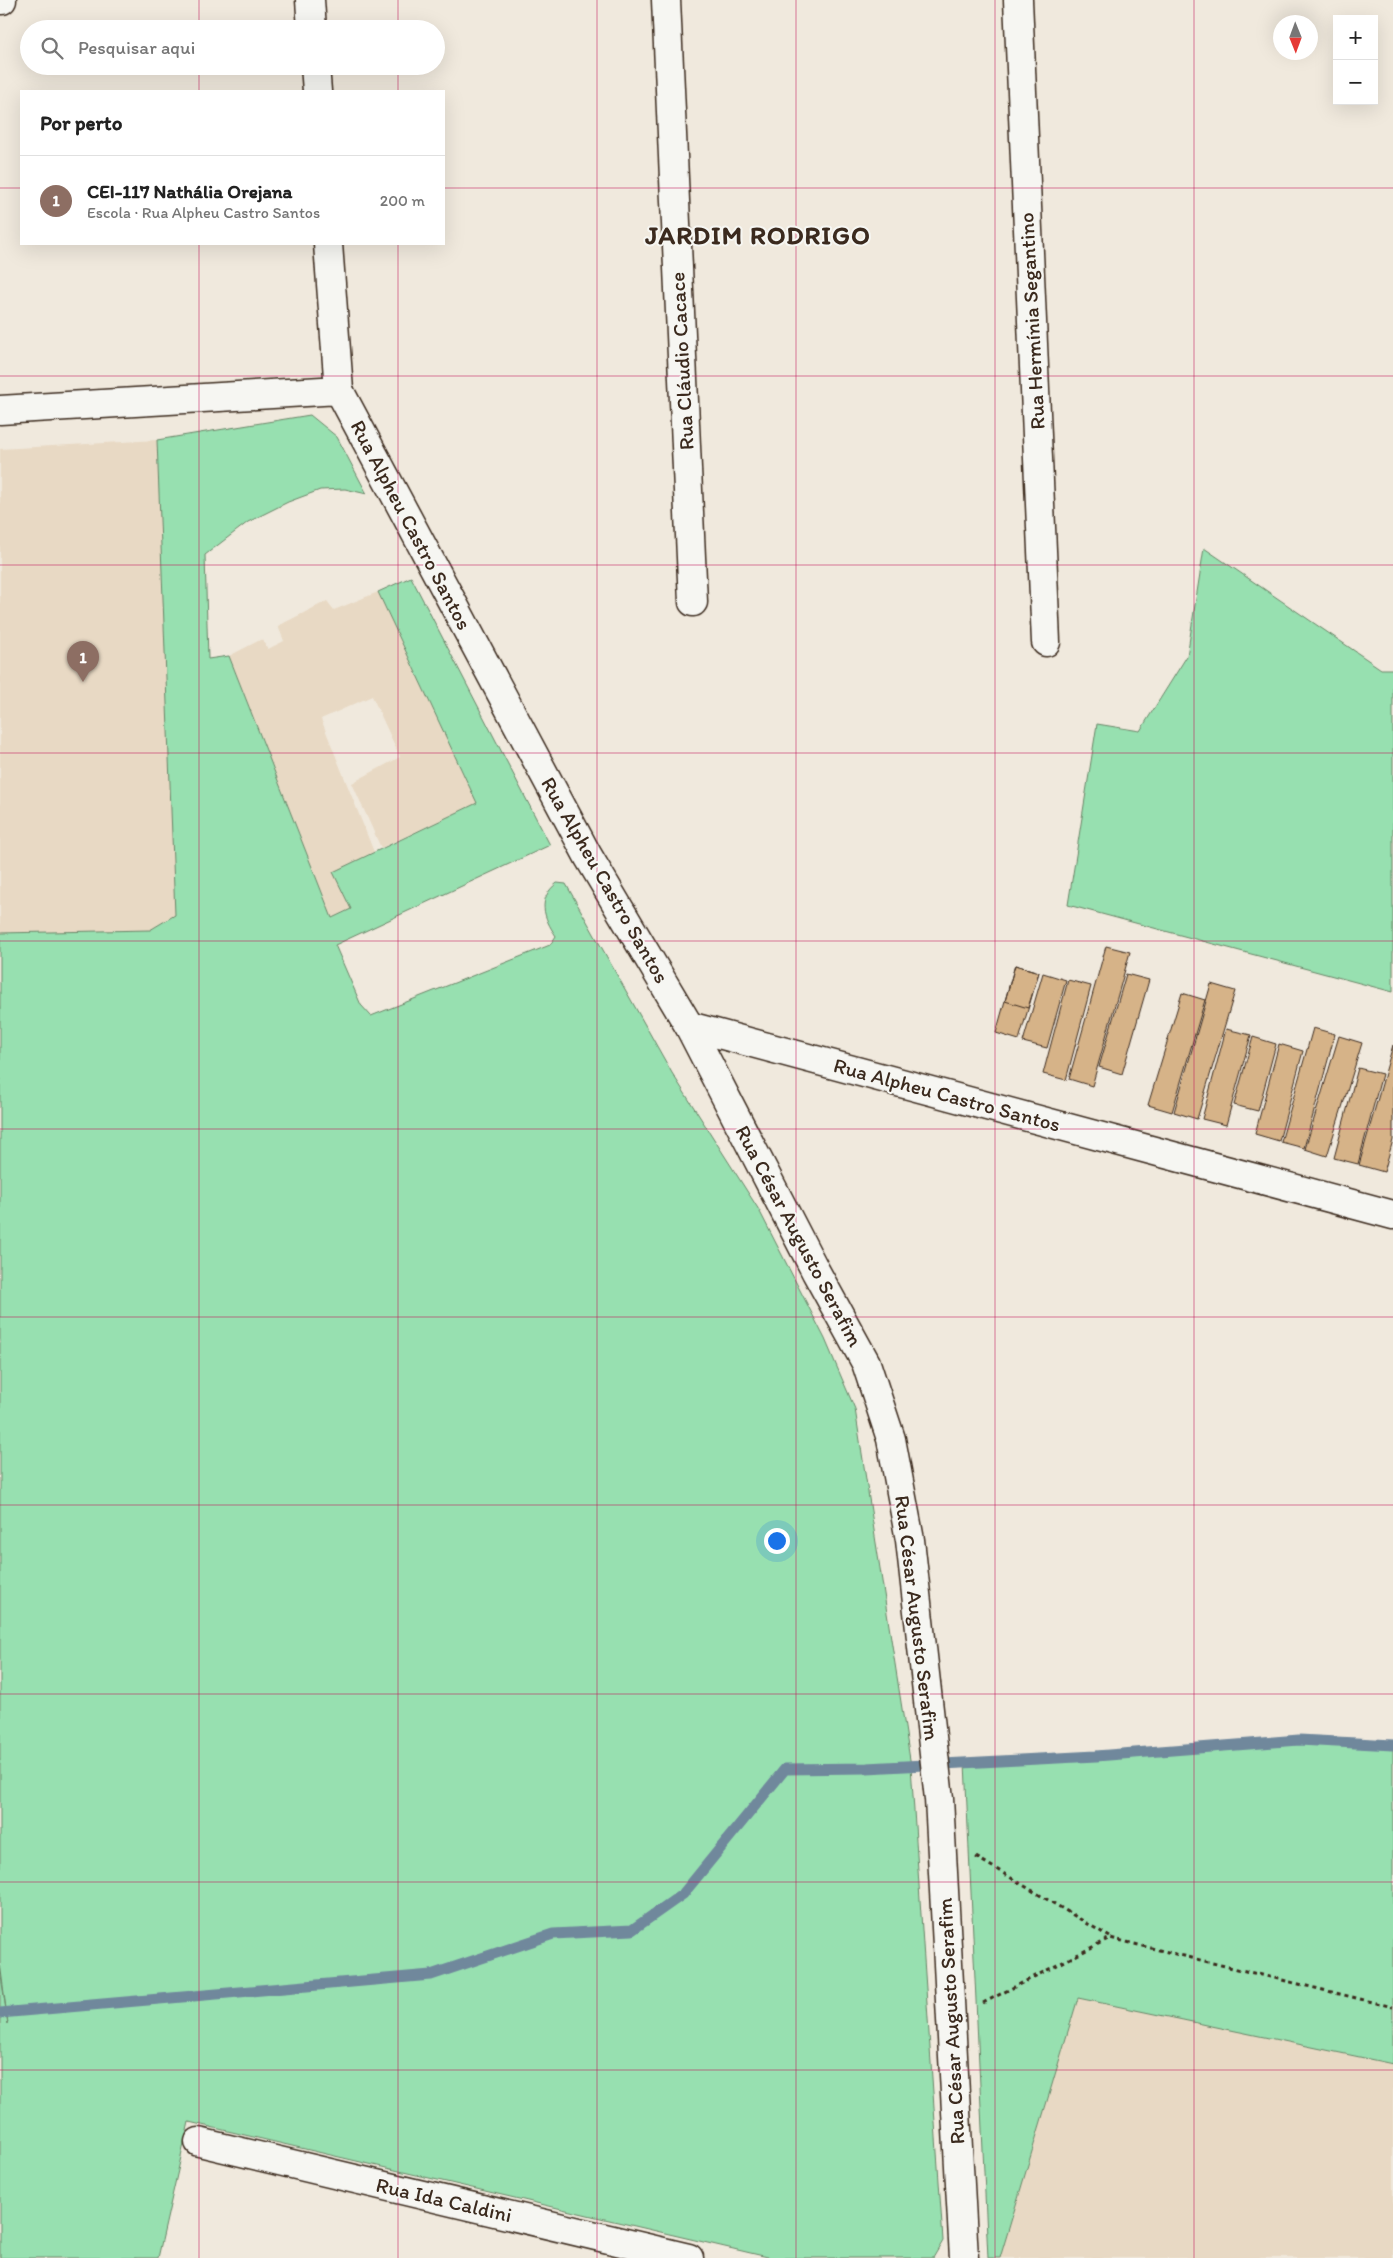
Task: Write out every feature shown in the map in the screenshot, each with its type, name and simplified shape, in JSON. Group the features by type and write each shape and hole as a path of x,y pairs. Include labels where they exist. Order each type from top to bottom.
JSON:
{"street":[{"path":"310,0 311,20"},
{"name":"Rua Cláudio Cacace","path":"666,0 693,602"},
{"name":"Rua Hermínia Segantino","path":"1018,0 1046,642"},
{"path":"316,75 317,90"},
{"path":"0,410 338,390 328,245"},
{"name":"Rua Alpheu Castro Santos","path":"338,390 588,856 690,1026 1393,1215"},
{"name":"Rua César Augusto Serafim","path":"690,1026 816,1272 866,1362 892,1439 908,1531 939,1799 964,2258"},
{"name":"Rua Ida Caldini","path":"199,2142 689,2258"}],"path":[{"path":"941,1836 1110,1938 1393,2007"},
{"path":"951,2020 1110,1938"}],"shaded area":[{"path":"157,440 176,915 150,930 0,933 0,449"},
{"path":"378,592 477,803 381,848 352,783 400,757 372,696 321,719 374,852 334,872 351,909 332,918 229,656 262,639 268,649 284,641 278,626 327,601 334,610"},
{"path":"1078,1998 1393,2064 1393,2258 1000,2258"}],"green space":[{"path":"310,415 337,437 367,494 345,489 320,490 288,502 248,522 205,555 208,659 229,656 332,918 351,909 333,872 477,803 378,592 411,577 550,845 335,945 361,1005 371,1016 550,945 556,936 545,915 544,902 551,889 557,883 566,884 672,1073 759,1210 825,1339 855,1409 911,1766 943,2241 933,2258 772,2258 189,2122 158,2258 0,2258 0,1969 8,2024 0,1963 0,933 150,930 175,915 157,440"},
{"path":"1204,548 1381,669 1393,669 1393,992 1068,905 1097,724 1140,731 1187,656"},
{"path":"1299,1740 1393,1745 1393,2064 1078,1998 1000,2258 988,2258 965,1763 1096,1756"}],"building":[{"path":"1106,946 1130,952 1092,1086 1069,1079"},
{"path":"1015,965 1039,972 1019,1040 996,1033"},
{"path":"1015,965 1039,972 1028,1008 1005,1001"},
{"path":"1043,973 1066,980 1047,1048 1023,1042"},
{"path":"1126,974 1149,980 1122,1074 1099,1067"},
{"path":"1068,980 1091,986 1066,1080 1043,1074"},
{"path":"1211,984 1235,991 1197,1119 1174,1112"},
{"path":"1182,993 1205,1000 1172,1112 1148,1105"},
{"path":"1313,1028 1335,1034 1304,1148 1281,1142"},
{"path":"1226,1029 1251,1035 1226,1125 1202,1119"},
{"path":"1339,1036 1362,1043 1327,1156 1305,1149"},
{"path":"1253,1037 1276,1044 1258,1111 1234,1105"},
{"path":"1279,1044 1303,1051 1279,1141 1255,1134"},
{"path":"1393,1045 1393,1140 1384,1172 1359,1165"},
{"path":"1358,1068 1382,1074 1358,1164 1334,1158"}],"waterway":[{"path":"0,2013 431,1975 553,1934 632,1930 683,1894 785,1769 867,1768 1096,1756 1299,1740 1393,1745"}],"place":[{"name":"CEI-117 Nathália Orejana","path":"83,682"}],"district":[{"name":"JARDIM RODRIGO","path":"758,235"}]}
